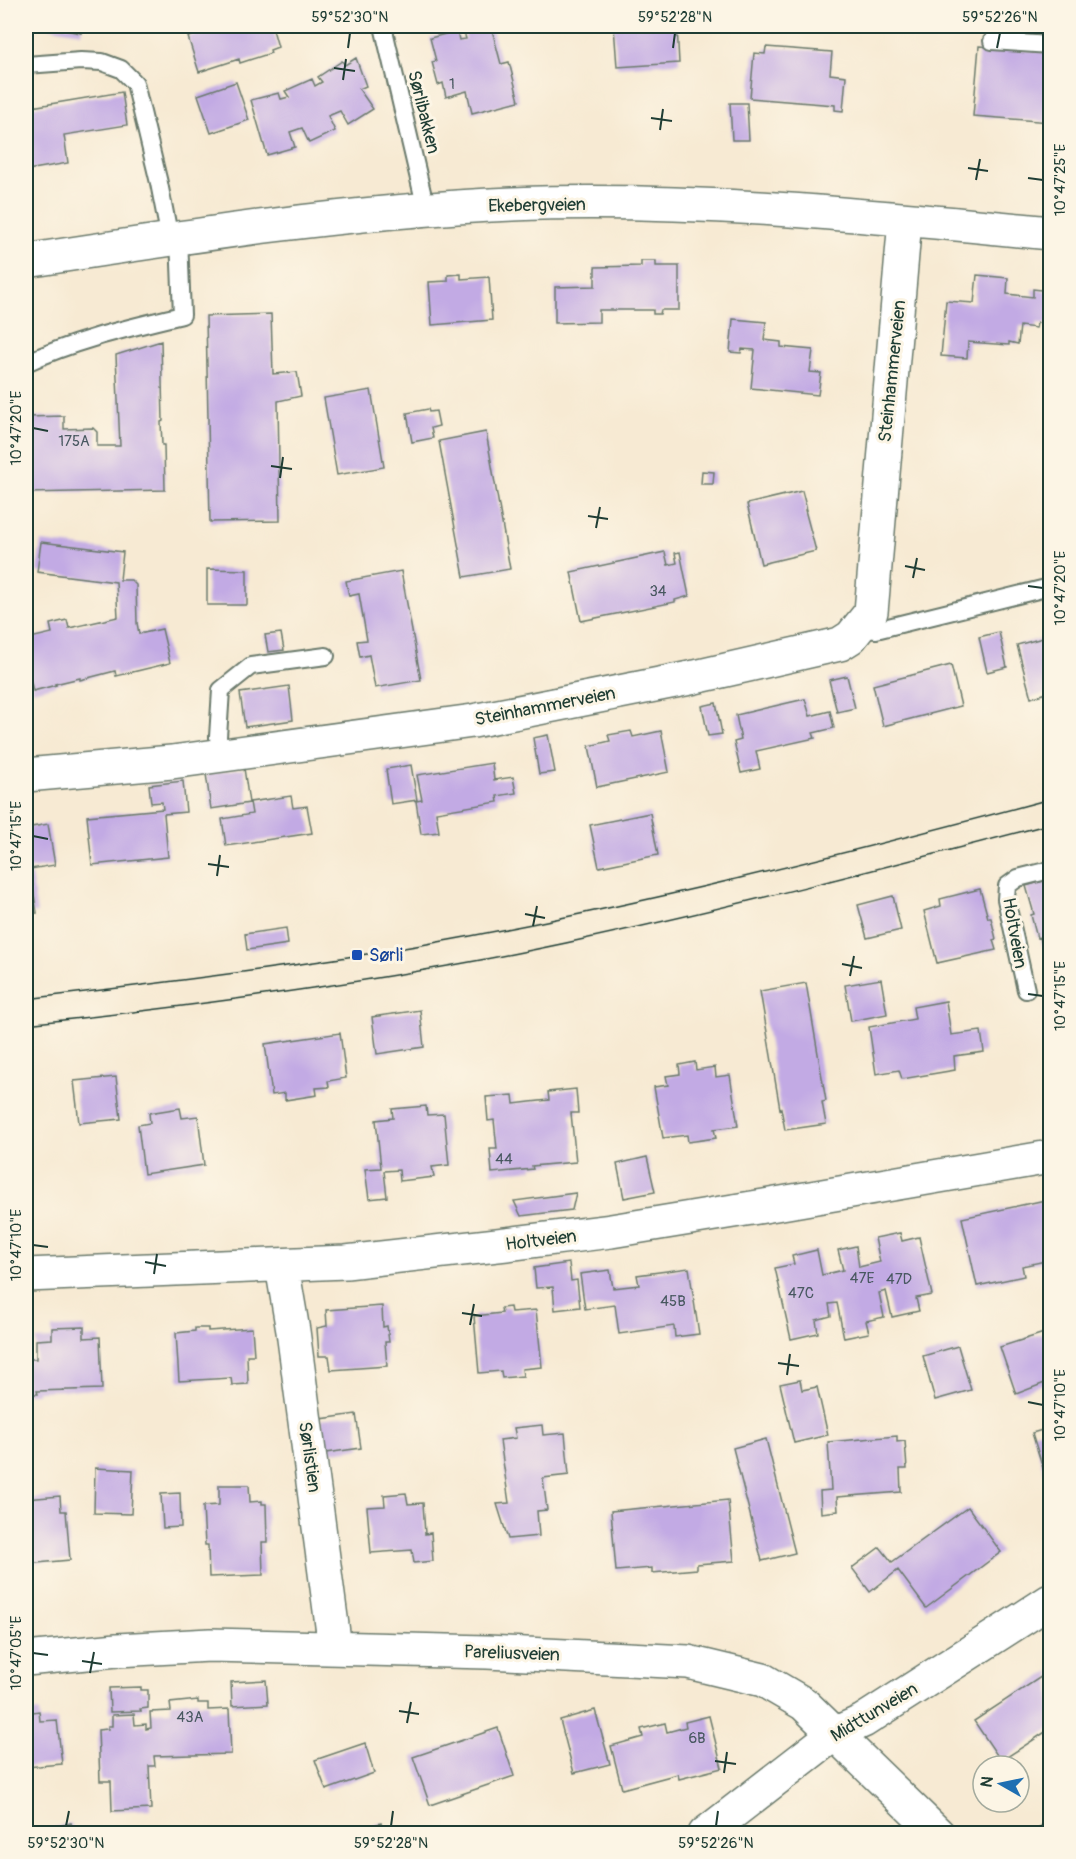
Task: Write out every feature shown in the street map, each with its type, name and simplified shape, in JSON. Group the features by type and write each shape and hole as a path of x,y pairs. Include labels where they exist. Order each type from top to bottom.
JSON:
{"street":[{"name":"Ekebergveien","path":"26,261 285,222 426,209 526,204 644,203 767,208 1050,233"},
{"name":"Steinhammerveien","path":"26,775 172,762 473,721 840,644 860,628 871,612 905,220"},
{"name":"Holtveien","path":"26,1275 282,1266 357,1261 610,1231 853,1192 1050,1157"},
{"name":"Sørlistien","path":"282,1266 293,1331 335,1648"},
{"name":"Midttunveien","path":"705,1833 834,1734 862,1721 1050,1601"},
{"name":"Pareliusveien","path":"26,1659 117,1650 210,1645 487,1652 688,1662 763,1680 804,1704 938,1833"}],"lane":[{"name":"Sørlibakken","path":"383,26 426,209"},
{"path":"992,41 1050,45"},
{"path":"26,65 81,61 102,62 121,69 135,83 174,238 182,315 121,330 40,356 26,363"},
{"path":"860,628 876,630 1050,587"},
{"path":"221,755 218,737 221,690 251,666 326,656"},
{"name":"Holtveien","path":"1026,990 1006,899 1007,886 1018,878 1050,870"},
{"path":"1046,1833 1050,1830"}],"building":[{"path":"43,26 82,26 81,33"},
{"path":"201,26 272,26 278,47 270,50 271,53 240,63 239,59 199,72 188,37 203,32"},
{"path":"491,26 501,64 509,62 519,101 472,113 467,91 446,97 443,83 438,85 432,62 436,61 430,38 457,31 459,40 466,39 463,29"},
{"path":"614,26 677,26 679,63 617,67"},
{"path":"979,46 1050,52 1050,122 973,116"},
{"path":"766,47 832,52 830,74 846,76 843,111 835,110 835,105 750,98 754,53 765,54"},
{"path":"356,58 366,86 359,89 373,109 348,125 340,111 328,116 335,131 309,143 302,128 290,132 295,147 267,155 251,100 279,93 281,99 289,97 285,91 312,79 315,86 322,82 318,77 342,61 345,65"},
{"path":"236,82 249,120 211,133 198,95"},
{"path":"122,92 127,125 64,135 68,163 27,170 26,108"},
{"path":"730,103 747,103 749,140 732,140"},
{"path":"641,261 656,261 656,266 679,266 679,310 661,310 660,314 653,314 653,310 599,310 599,322 555,323 555,287 595,286 595,267 641,266"},
{"path":"461,274 461,279 489,277 492,320 432,325 429,282 448,281 448,275"},
{"path":"977,275 1008,278 1007,294 1033,297 1033,289 1050,291 1050,324 1037,323 1036,328 1020,326 1018,344 968,342 967,358 941,356 946,301 974,303"},
{"path":"271,314 273,374 297,372 301,396 278,401 280,521 210,522 206,316"},
{"path":"733,319 766,322 764,340 781,342 781,347 813,350 810,372 821,373 818,395 751,388 755,350 742,349 741,353 730,352"},
{"path":"161,341 163,421 161,422 165,490 26,493 26,417 64,416 64,429 93,428 97,432 97,446 120,446 116,355"},
{"path":"371,390 384,467 337,475 324,398"},
{"path":"428,409 429,412 436,411 439,426 431,428 433,438 412,442 407,413"},
{"path":"486,432 510,569 464,577 439,441"},
{"path":"702,471 714,472 713,484 701,484"},
{"path":"802,491 816,551 761,564 747,504"},
{"path":"41,542 123,552 120,580 131,580 136,585 139,634 162,629 170,663 116,676 115,671 80,680 80,678 33,691 26,662 26,639 52,633 50,624 67,620 69,628 118,617 116,582 37,572"},
{"path":"665,552 668,565 677,563 675,553 680,552 689,596 675,600 675,602 581,621 571,572"},
{"path":"207,569 247,570 247,605 207,605"},
{"path":"401,571 421,680 375,688 369,655 360,657 357,641 367,640 359,594 349,596 346,581"},
{"path":"999,632 1007,667 987,672 979,637"},
{"path":"281,633 284,650 268,652 265,635"},
{"path":"1050,636 1050,692 1031,698 1017,645"},
{"path":"951,665 961,706 883,726 873,685"},
{"path":"847,676 855,708 837,712 829,680"},
{"path":"289,686 293,720 245,727 240,693"},
{"path":"805,699 810,716 830,711 834,728 813,733 815,738 756,751 760,769 741,773 734,742 741,740 736,715"},
{"path":"716,703 722,734 708,736 702,706"},
{"path":"631,731 633,737 661,731 669,772 597,787 589,746 610,741 608,735"},
{"path":"548,735 555,772 539,774 533,738"},
{"path":"492,763 494,780 513,777 516,793 497,796 498,802 436,812 439,832 421,834 416,801 422,800 417,775"},
{"path":"411,765 417,800 391,804 386,769"},
{"path":"244,768 249,803 211,809 206,774"},
{"path":"183,781 186,812 164,814 168,857 92,865 87,816 163,809 162,802 151,803 149,785"},
{"path":"291,796 293,808 307,806 312,833 226,846 222,819 252,814 250,802"},
{"path":"650,813 658,855 599,867 590,825"},
{"path":"48,824 55,865 30,869 37,913 26,914 26,828"},
{"path":"1050,879 1050,946 1043,948 1040,937 1037,938 1031,915 1034,914 1026,886"},
{"path":"980,889 988,918 991,918 996,950 937,963 924,911 941,906 940,899"},
{"path":"893,896 901,930 867,938 858,905"},
{"path":"286,928 288,944 247,950 245,934"},
{"path":"881,979 887,1014 851,1021 845,985"},
{"path":"806,983 826,1101 822,1102 826,1124 785,1130 760,991"},
{"path":"946,1001 951,1035 981,1031 984,1052 954,1056 955,1070 902,1079 899,1070 876,1074 869,1027 915,1019 913,1007"},
{"path":"420,1010 424,1047 377,1054 372,1017"},
{"path":"340,1033 346,1078 328,1081 329,1087 316,1088 317,1095 285,1100 285,1093 272,1095 265,1044"},
{"path":"695,1062 696,1070 715,1067 716,1077 730,1075 738,1126 714,1129 716,1138 688,1142 687,1135 663,1138 654,1087 668,1085 666,1076 680,1074 679,1065"},
{"path":"116,1077 121,1119 79,1123 74,1081"},
{"path":"576,1089 578,1113 571,1113 576,1162 492,1173 490,1149 497,1149 494,1120 488,1121 486,1097 513,1095 514,1104 549,1100 548,1092"},
{"path":"426,1106 427,1115 444,1114 449,1165 432,1167 434,1177 400,1181 399,1170 384,1171 387,1197 369,1199 365,1169 381,1168 376,1120 393,1118 392,1109"},
{"path":"180,1108 182,1118 198,1116 204,1165 144,1174 138,1125 150,1123 149,1113"},
{"path":"647,1157 655,1192 624,1198 617,1164"},
{"path":"576,1193 572,1210 521,1216 514,1201"},
{"path":"1050,1199 1050,1260 1022,1266 1024,1276 977,1286 962,1218"},
{"path":"900,1233 902,1241 919,1237 932,1295 916,1298 919,1311 892,1317 886,1291 879,1293 884,1317 866,1321 869,1333 844,1338 837,1303 829,1304 831,1316 816,1320 818,1333 791,1339 775,1268 794,1264 792,1256 817,1250 822,1275 843,1270 838,1250 856,1246 859,1267 880,1262 875,1238"},
{"path":"569,1263 571,1281 577,1280 580,1307 555,1310 553,1287 536,1288 534,1268"},
{"path":"689,1268 699,1334 675,1337 674,1326 619,1334 615,1305 585,1309 580,1274 610,1270 613,1288 639,1285 637,1275"},
{"path":"382,1306 383,1327 387,1326 389,1342 385,1342 387,1366 331,1370 329,1356 319,1356 317,1328 327,1326 326,1310"},
{"path":"510,1307 511,1312 536,1310 542,1367 522,1369 523,1376 502,1378 501,1371 479,1373 474,1316 502,1313 501,1308"},
{"path":"84,1327 84,1338 100,1337 102,1389 37,1391 38,1394 26,1394 26,1359 36,1359 36,1340 52,1339 52,1328"},
{"path":"195,1328 208,1328 208,1331 252,1328 254,1355 247,1355 248,1384 232,1385 231,1378 179,1381 176,1333 195,1331"},
{"path":"1050,1331 1050,1381 1016,1394 1000,1347"},
{"path":"958,1346 971,1390 935,1400 923,1356"},
{"path":"800,1380 802,1390 817,1387 828,1435 794,1443 780,1384"},
{"path":"356,1414 361,1448 326,1453 321,1419"},
{"path":"1050,1419 1050,1483 1048,1484 1032,1433 1049,1428 1046,1420"},
{"path":"542,1425 543,1435 565,1433 569,1475 543,1478 547,1510 537,1511 539,1536 508,1539 497,1504 509,1503 500,1440 516,1438 514,1428"},
{"path":"897,1436 897,1442 905,1441 907,1469 900,1469 901,1492 837,1497 838,1511 821,1513 820,1491 831,1490 828,1442"},
{"path":"766,1439 795,1553 762,1561 733,1448"},
{"path":"95,1468 133,1470 131,1514 94,1513"},
{"path":"219,1485 249,1485 250,1502 262,1501 262,1504 266,1504 267,1542 262,1542 263,1575 209,1577 203,1506 219,1505"},
{"path":"180,1493 181,1527 163,1528 161,1494"},
{"path":"406,1493 408,1504 423,1503 425,1534 431,1533 433,1561 414,1563 412,1550 371,1553 367,1507 385,1506 384,1495"},
{"path":"60,1496 61,1511 66,1511 70,1560 26,1564 26,1499"},
{"path":"728,1500 734,1561 697,1564 697,1569 652,1573 652,1568 616,1571 611,1511"},
{"path":"968,1507 1001,1552 926,1608 898,1570 870,1592 852,1568 880,1547 892,1562"},
{"path":"1050,1671 1050,1729 1012,1754 996,1754 974,1721"},
{"path":"266,1680 268,1704 232,1706 231,1682"},
{"path":"141,1687 141,1690 148,1690 148,1708 140,1709 141,1711 110,1712 109,1688"},
{"path":"198,1700 198,1703 208,1703 208,1710 229,1709 231,1754 154,1756 155,1766 149,1766 151,1809 112,1811 111,1781 100,1781 98,1730 112,1726 112,1715 134,1714 135,1725 146,1724 146,1729 151,1728 150,1712 171,1711 170,1703"},
{"path":"595,1710 610,1764 574,1773 560,1720"},
{"path":"39,1711 40,1721 57,1720 62,1764 26,1767 26,1713"},
{"path":"709,1716 722,1768 679,1779 678,1774 622,1789 611,1746 643,1737 641,1729 665,1723 667,1732 686,1727 685,1722"},
{"path":"498,1728 514,1776 430,1805 413,1757"},
{"path":"365,1743 374,1773 326,1790 315,1760"},
{"path":"71,1823 73,1833 35,1833"},
{"path":"381,1823 384,1833 363,1833 362,1829"}],"tram line":[{"path":"26,999 319,961 496,931 656,898 1050,799"},
{"path":"26,1024 297,991 499,957 749,901 1050,824"}],"place":[{"name":"Sørli","path":"357,955"}]}
